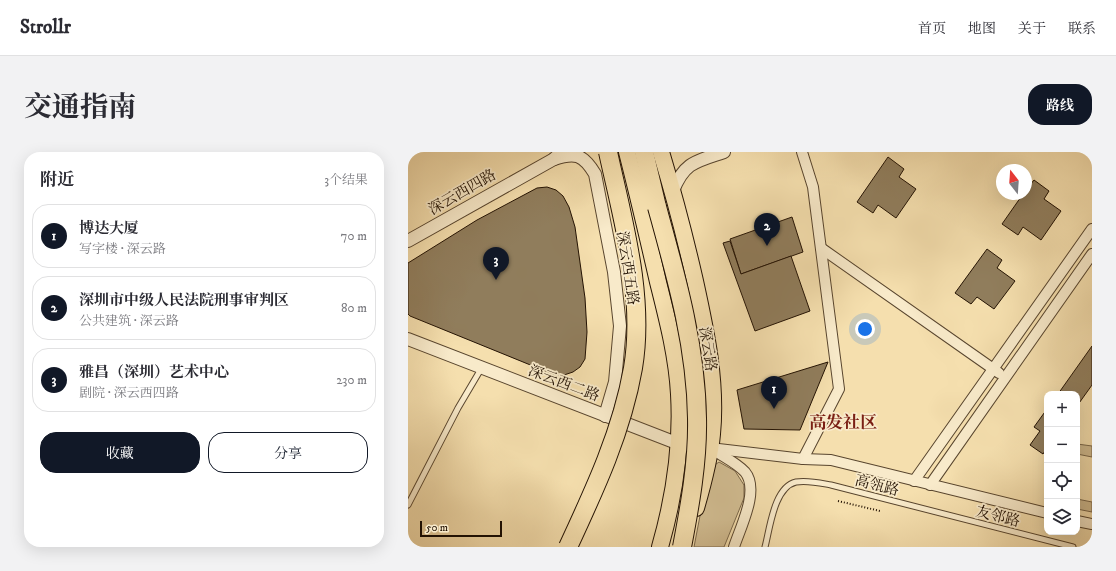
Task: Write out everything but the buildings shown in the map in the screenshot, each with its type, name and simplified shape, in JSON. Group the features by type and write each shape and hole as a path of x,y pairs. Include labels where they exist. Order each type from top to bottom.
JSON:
{"highway":[{"path":"568,547 596,486 615,438 633,367 636,331 635,296 631,265 608,152"},
{"path":"644,152 657,207 680,290 690,340 695,380 697,419 694,464 690,506 682,547"}],"main road":[{"path":"627,152 664,306 677,370 680,414 679,444 671,504 660,547"},
{"name":"深云路","path":"661,152 673,190 698,293 710,357 713,409 710,448 697,503 682,547"}],"street":[{"path":"673,190 678,177 687,167 698,161 724,152"},
{"path":"802,152 813,187 839,389 803,459"},
{"name":"深云西五路","path":"557,155 574,154 582,158 589,164 595,174 614,272 620,326 615,382 605,416"},
{"name":"深云西四路","path":"408,241 557,155"},
{"path":"914,481 1092,229"},
{"path":"821,248 1006,377"},
{"path":"930,485 1092,254"},
{"name":"深云西二路","path":"408,339 679,444 710,448"},
{"path":"710,448 803,459 831,460 1044,512"},
{"path":"710,448 740,468 749,478 751,492 748,506 734,547"},
{"path":"1080,522 1092,524"}],"lane":[{"path":"408,505 458,408 482,368"},
{"name":"高瓴路","path":"765,547 778,498 785,488 791,484 805,482 831,485 917,507"},
{"name":"友邻路","path":"917,507 1073,547"}],"path":[{"path":"838,501 880,511"}],"shaded area":[{"path":"1080,444 1092,446 1092,457 1080,455"},
{"path":"719,462 735,471 744,485 744,498 724,547 694,547 709,469"},
{"path":"1080,500 1092,502 1092,512 1080,510"}],"place":[{"name":"深圳市中级人民法院刑事审判区","path":"767,246"},
{"name":"雅昌（深圳）艺术中心","path":"496,280"},
{"name":"博达大厦","path":"774,409"}],"district":[{"name":"高发社区","path":"843,422"}]}
